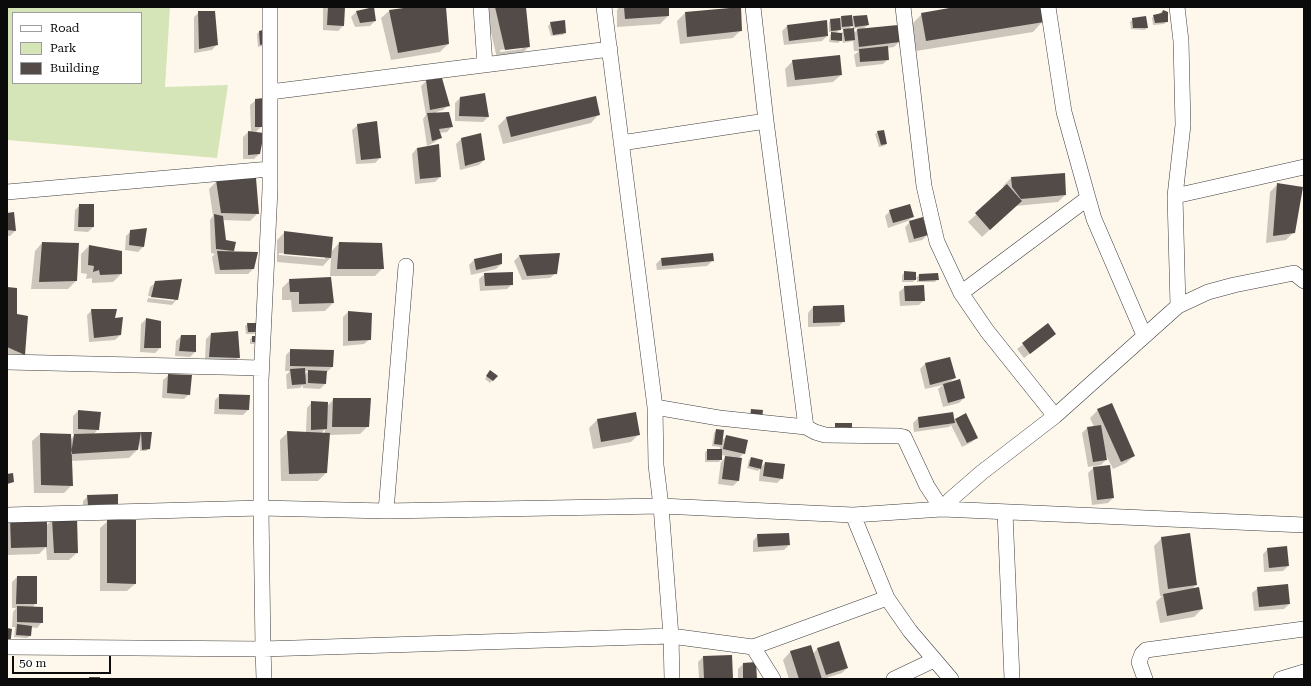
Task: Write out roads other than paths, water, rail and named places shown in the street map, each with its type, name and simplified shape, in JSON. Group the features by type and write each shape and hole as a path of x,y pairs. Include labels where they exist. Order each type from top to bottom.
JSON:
{"street":[{"path":"264,679 261,508 262,368 270,168 270,7"},
{"path":"481,7 485,65"},
{"path":"604,7 655,407 656,464 661,506 671,636 672,679"},
{"path":"753,7 766,121 806,427"},
{"path":"903,7 924,186 937,242 961,293 988,331 1055,416"},
{"path":"1048,7 1064,112 1094,219 1144,335"},
{"path":"1177,7 1181,41 1182,126 1175,196 1178,306"},
{"path":"270,92 610,49"},
{"path":"621,143 766,121"},
{"path":"1175,196 1304,167"},
{"path":"7,192 270,168"},
{"path":"961,293 1088,198"},
{"path":"386,511 406,266"},
{"path":"942,509 981,473 1055,416 1178,306 1208,292 1234,285 1294,273 1304,281"},
{"path":"7,362 262,368"},
{"path":"655,407 718,418 806,427 825,435 904,437 927,486 942,509"},
{"path":"7,515 261,508 386,511 661,506 853,515 942,509 1304,525"},
{"path":"1005,512 1012,679"},
{"path":"853,515 887,598 910,631 951,679"},
{"path":"7,647 263,649 671,636 753,647 887,598"},
{"path":"1145,679 1139,662 1142,654 1146,650 1304,629"},
{"path":"753,647 772,679"},
{"path":"894,679 934,660"},
{"path":"1281,679 1304,672"}]}
